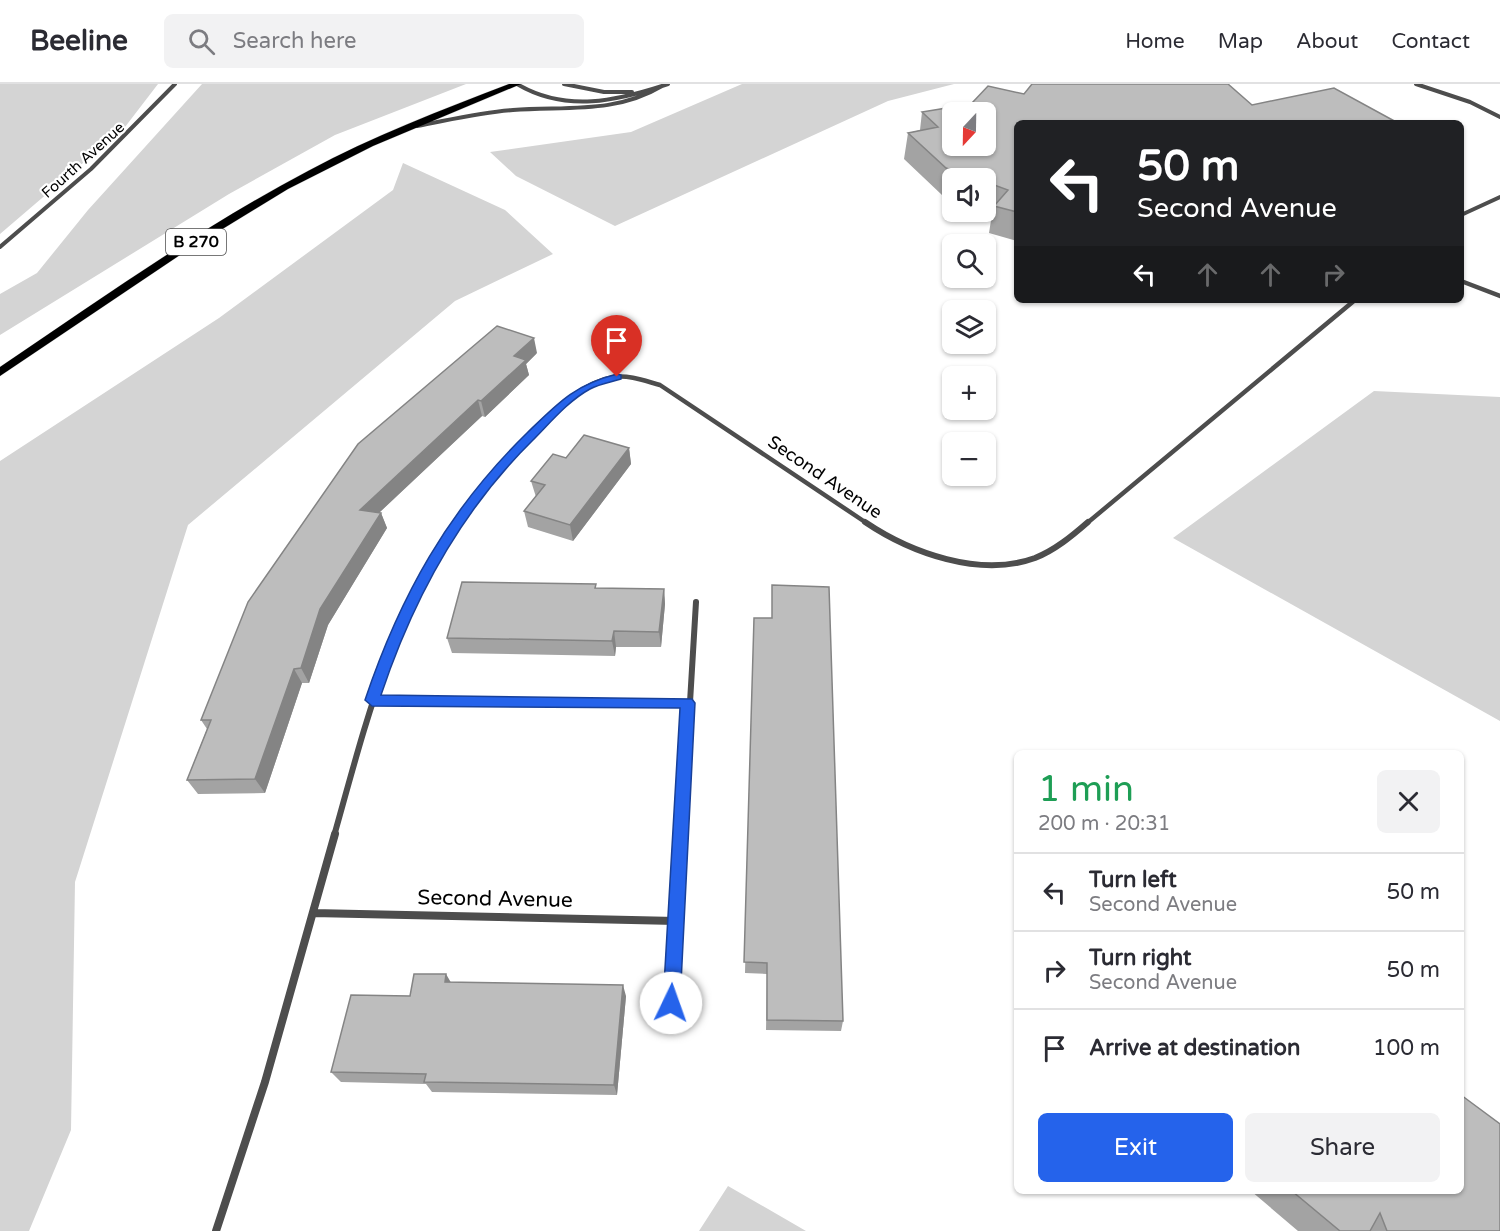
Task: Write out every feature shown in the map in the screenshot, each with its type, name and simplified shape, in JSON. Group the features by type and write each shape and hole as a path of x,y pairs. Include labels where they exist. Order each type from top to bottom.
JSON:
{"main road":[{"name":"B 270","path":"0,372 247,210 321,168 402,129 517,84"}],"street":[{"name":"Fourth Avenue","path":"0,247 86,176 135,130 175,84"},
{"path":"517,84 538,96 592,102 617,99 668,84"},
{"path":"564,84 612,93 662,86"},
{"path":"1416,84 1470,102 1500,117"},
{"path":"402,129 522,109 591,110 621,106 645,98 662,86"},
{"path":"1464,213 1500,197"},
{"path":"1464,282 1500,296"},
{"name":"Second Avenue","path":"216,1231 268,1069 372,700 387,656 409,605 433,560 465,509 495,471 563,404 587,387 602,380 617,377 639,379 660,386 886,536 919,551 960,563 999,564 1032,558 1064,542 1351,303"},
{"path":"670,1023 687,703 696,602"},
{"path":"372,700 687,703"},
{"name":"Second Avenue","path":"313,913 676,921"}],"shaded area":[{"path":"0,84 158,84 125,127 0,234"},
{"path":"202,84 466,84 335,135 229,194 0,335 0,294 37,273 88,210"},
{"path":"742,84 954,84 888,101 615,226 516,176 490,152 631,132"},
{"path":"403,163 505,210 553,254 455,301 188,525 75,882 71,1130 29,1231 0,1231 0,461 219,318 393,190"},
{"path":"1374,391 1500,397 1500,721 1173,538"},
{"path":"728,1186 806,1231 699,1231"}],"building":[{"path":"1032,84 1228,84 1252,105 1334,88 1393,120 1014,120 1014,211 996,207 1008,190 996,186 996,168 946,168 908,133 938,127 922,112 942,109 942,156 996,156 996,102 973,102 988,86 1024,94"},
{"path":"497,326 534,338 514,356 526,360 481,401 478,400 360,510 381,513 320,609 301,668 294,669 255,779 187,780 211,720 201,720 248,602 358,444"},
{"path":"584,435 629,448 570,525 524,511 545,485 531,481 553,454 566,458"},
{"path":"462,582 596,584 595,588 664,589 659,632 614,631 612,641 447,638"},
{"path":"772,585 829,587 843,1021 767,1020 767,963 744,962 754,618 772,618"},
{"path":"414,974 446,974 445,982 623,985 614,1085 424,1082 426,1074 331,1072 351,995 410,996"},
{"path":"1464,1097 1500,1124 1500,1231 1387,1231 1380,1213 1370,1231 1340,1231 1296,1194 1464,1194"}],"route":[{"path":"617,377 602,380 587,387 563,404 495,471 465,509 433,560 409,605 387,656 372,700 687,703 671,1003"}]}
